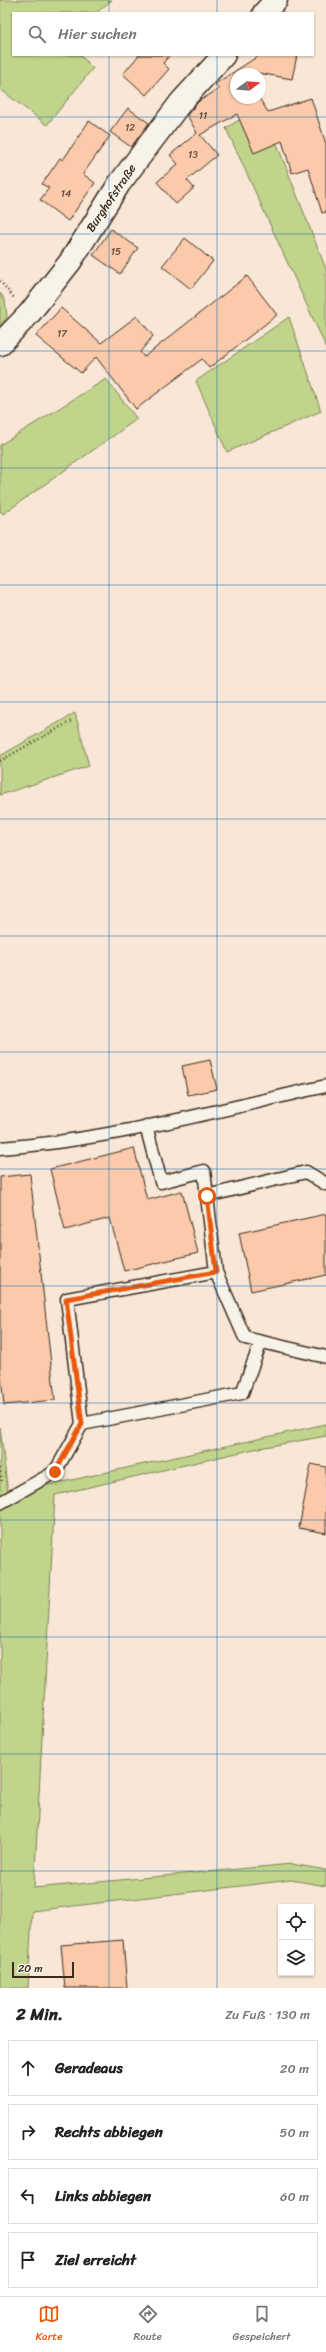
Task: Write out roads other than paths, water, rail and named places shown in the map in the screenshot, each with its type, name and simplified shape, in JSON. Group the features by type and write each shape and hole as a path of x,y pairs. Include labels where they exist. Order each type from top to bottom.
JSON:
{"street":[{"path":"265,12 276,0"},
{"name":"Burghofstraße","path":"0,344 29,314 70,262 118,184 181,102 223,56"}],"lane":[{"path":"0,1148 37,1145 146,1126 326,1086"},
{"path":"146,1126 161,1182 204,1172 216,1272 245,1338 326,1357"},
{"path":"207,1196 306,1172 326,1184"},
{"path":"0,1503 55,1472 82,1424 66,1299 216,1272"},
{"path":"82,1424 242,1393 261,1342"}]}
